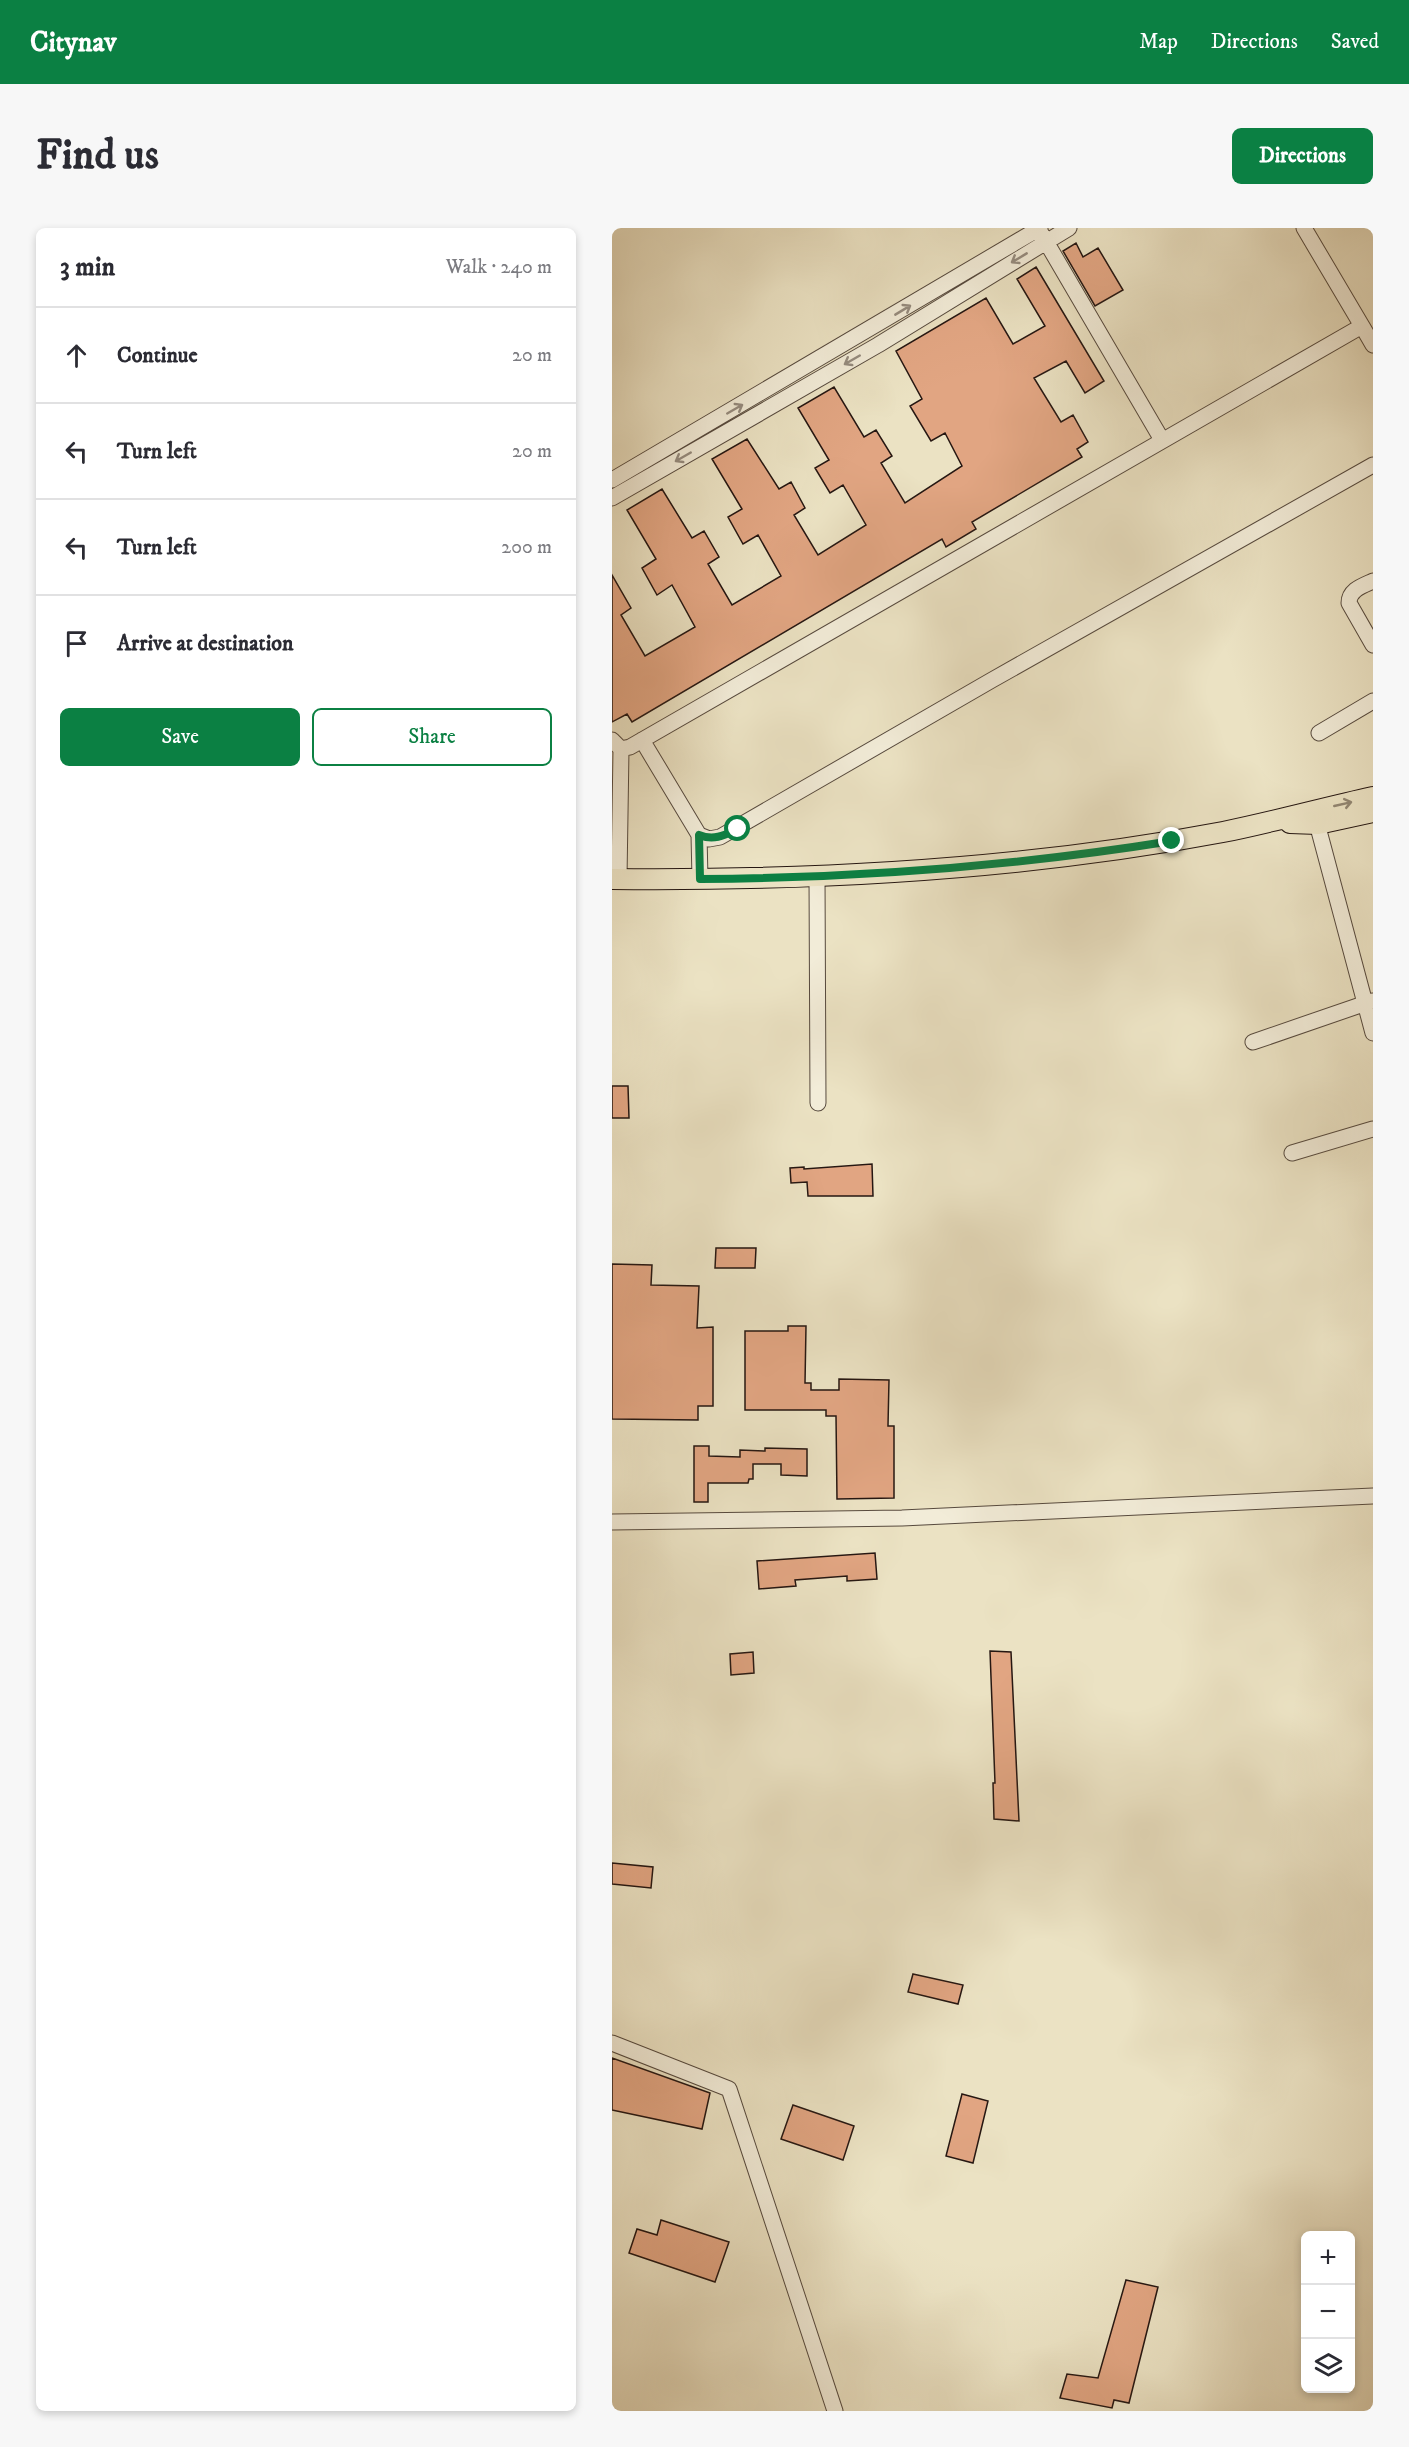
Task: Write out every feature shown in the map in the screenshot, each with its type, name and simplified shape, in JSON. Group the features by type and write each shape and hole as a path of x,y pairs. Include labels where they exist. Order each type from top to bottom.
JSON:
{"main road":[{"path":"1316,817 1373,797"},
{"path":"617,876 699,873 817,875 1015,862 1126,848 1272,822 1373,812"}],"street":[{"path":"612,480 1041,233 1069,228"},
{"path":"1304,228 1373,345"},
{"path":"1041,233 1162,440"},
{"path":"612,498 878,345 1041,233"},
{"path":"617,876 616,745 630,747 1362,327"},
{"path":"699,835 709,839 738,829 992,680 1373,465"},
{"path":"1373,580 1352,592 1349,597 1349,603 1373,645"},
{"path":"1319,733 1373,701"},
{"path":"642,740 699,835 699,873"},
{"path":"1316,817 1368,1002 1373,1033"},
{"path":"817,875 818,1103"},
{"path":"1253,1042 1368,1002"},
{"path":"1292,1154 1373,1129"},
{"path":"612,1522 902,1518 1373,1496"},
{"path":"612,2043 729,2089 835,2411"}],"building":[{"path":"1076,243 1083,257 1098,248 1123,290 1095,306 1063,251"},
{"path":"1036,267 1104,381 1085,393 1066,361 1034,378 1061,422 1073,415 1088,442 1077,449 1082,457 972,522 976,529 946,547 942,539 632,722 627,714 612,722 612,575 631,608 621,615 645,656 695,627 672,585 657,595 642,568 656,559 627,510 662,489 692,538 704,531 719,557 708,564 732,605 781,576 758,535 743,544 728,517 742,509 712,459 747,439 779,489 791,482 805,508 794,515 818,555 866,525 843,485 830,493 815,468 829,460 798,408 834,387 864,437 876,430 892,456 881,463 905,503 962,466 945,433 931,441 910,406 922,399 896,351 986,298 1013,344 1045,326 1017,279"},
{"path":"612,1086 628,1086 629,1118 612,1118"},
{"path":"872,1164 873,1196 808,1196 807,1182 791,1183 790,1168"},
{"path":"716,1248 756,1248 755,1268 715,1268"},
{"path":"612,1264 652,1265 651,1285 699,1286 697,1328 713,1327 713,1406 698,1406 698,1420 612,1419"},
{"path":"788,1326 806,1326 805,1383 811,1383 811,1390 839,1390 839,1379 889,1380 888,1426 894,1426 894,1498 837,1499 836,1416 826,1416 826,1410 745,1410 745,1331 788,1331"},
{"path":"694,1446 709,1446 709,1456 740,1457 740,1450 807,1449 807,1476 781,1475 781,1464 753,1464 753,1479 749,1479 748,1483 708,1483 708,1502 694,1502"},
{"path":"875,1553 877,1579 847,1581 847,1576 795,1580 796,1586 759,1589 757,1561"},
{"path":"990,1651 1011,1652 1019,1821 994,1819 993,1783 995,1783"},
{"path":"753,1652 754,1673 731,1675 730,1654"},
{"path":"612,1863 653,1867 651,1888 612,1884"},
{"path":"913,1974 963,1985 958,2004 908,1992"},
{"path":"612,2058 710,2093 702,2129 612,2110"},
{"path":"962,2094 988,2101 973,2163 946,2156"},
{"path":"793,2105 854,2126 843,2160 781,2139"},
{"path":"661,2220 729,2242 715,2282 629,2253 637,2229 657,2235"},
{"path":"1126,2280 1158,2287 1129,2403 1114,2400 1112,2408 1060,2398 1067,2374 1098,2378"}],"route":[{"path":"738,829 709,839 699,835 700,879 967,866 1065,856 1172,841"}]}
